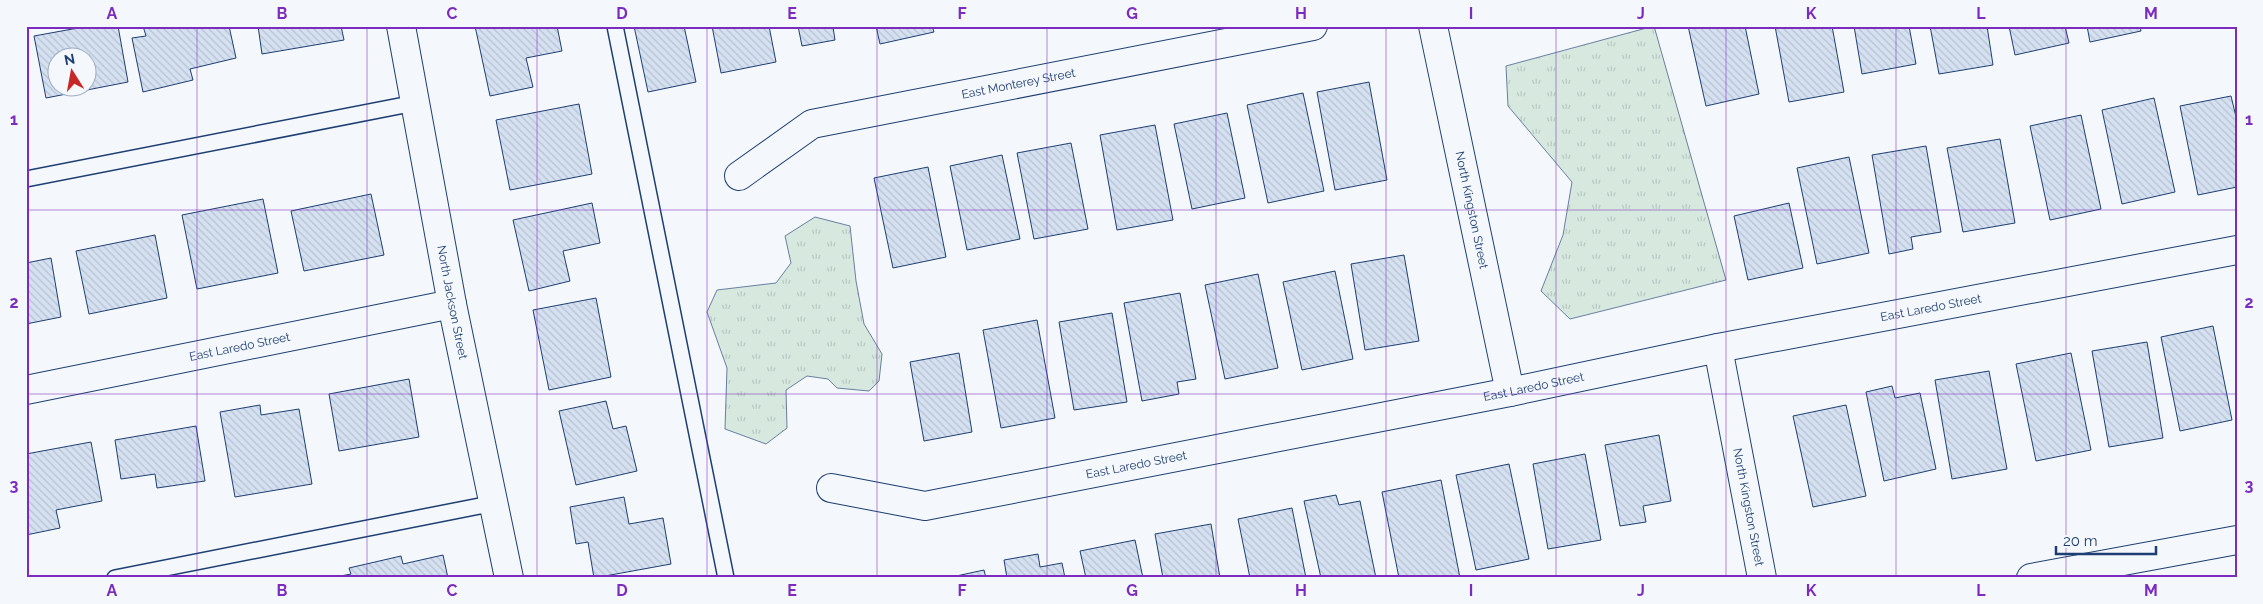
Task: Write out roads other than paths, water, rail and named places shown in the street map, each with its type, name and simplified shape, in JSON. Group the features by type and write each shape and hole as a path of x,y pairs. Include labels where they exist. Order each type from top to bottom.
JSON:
{"street":[{"name":"North Jackson Street","path":"400,26 452,304 509,578"},
{"name":"East Monterey Street","path":"739,176 812,124 1313,26"},
{"name":"North Kingston Street","path":"1433,26 1510,392"},
{"name":"East Laredo Street","path":"831,488 925,506 1510,392 1718,348 2237,250"},
{"name":"East Laredo Street","path":"26,390 452,304"},
{"name":"North Kingston Street","path":"1718,348 1762,578"},
{"path":"2031,578 2237,540"}],"lane":[{"path":"615,26 726,578"},
{"path":"26,179 415,103"},
{"path":"115,578 494,503"}]}
